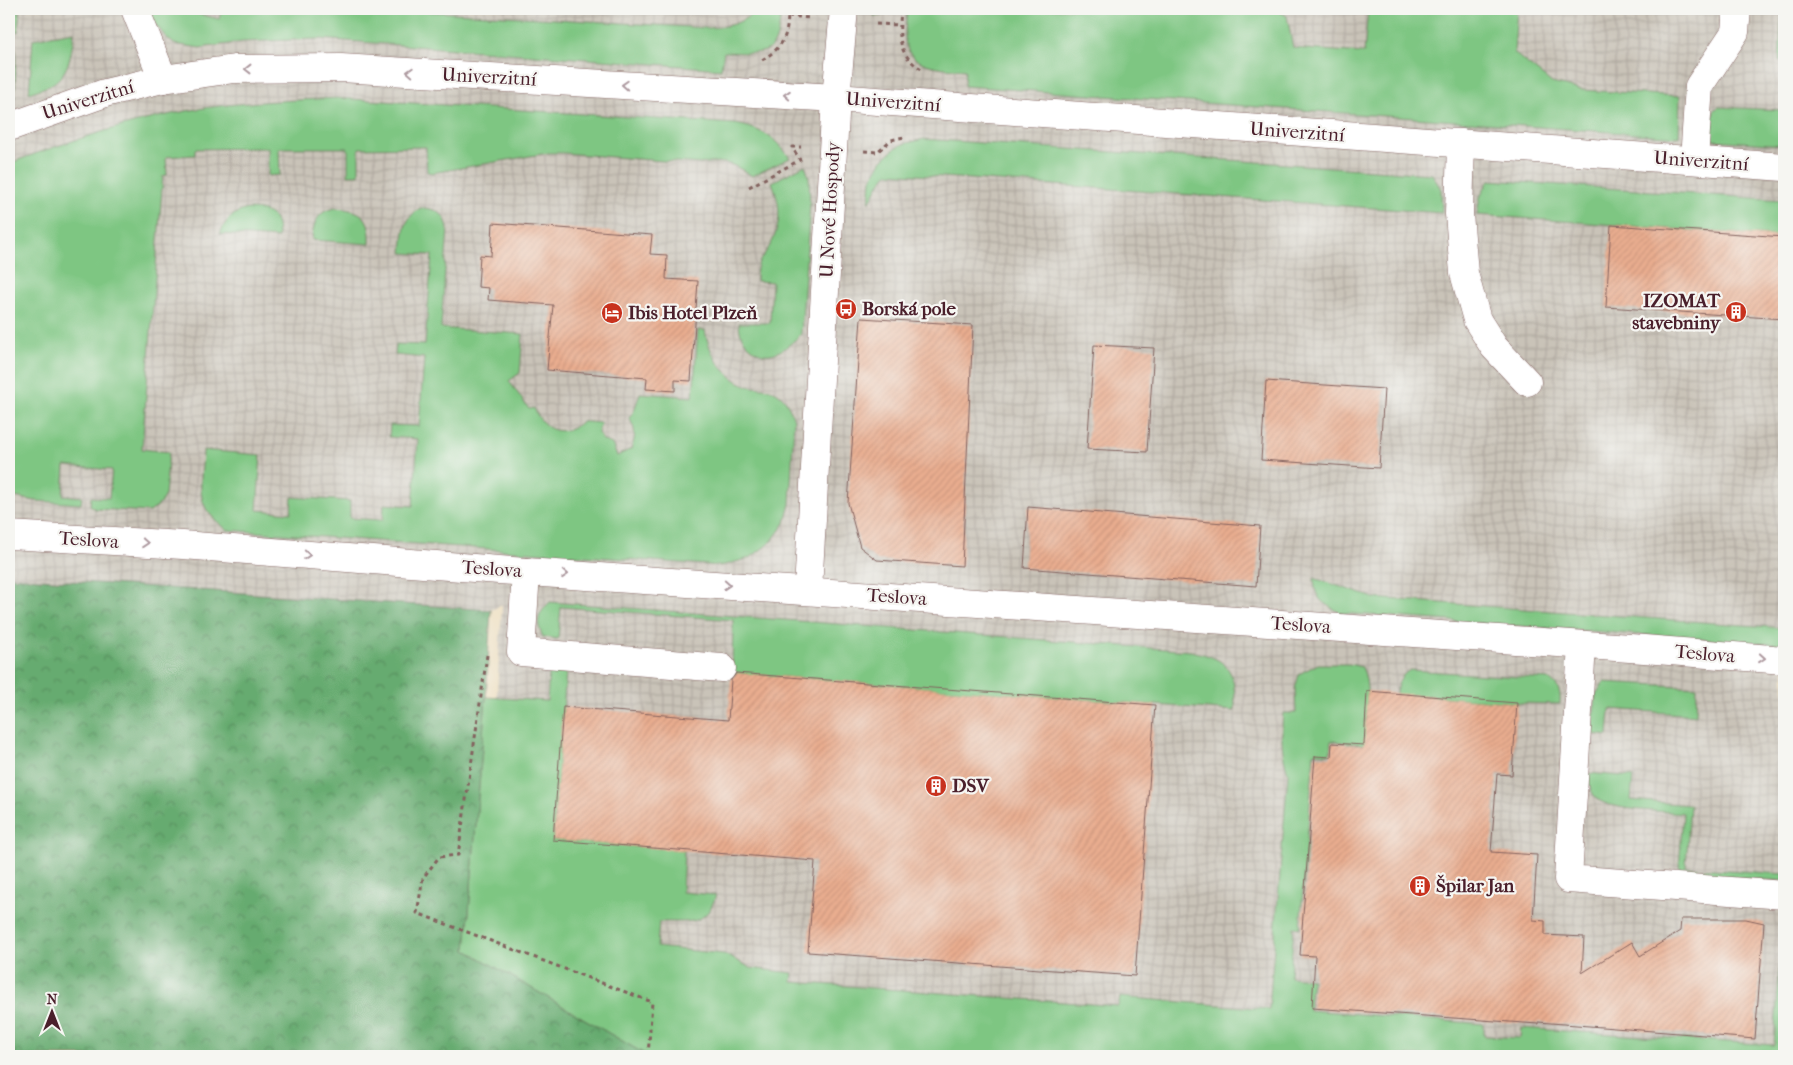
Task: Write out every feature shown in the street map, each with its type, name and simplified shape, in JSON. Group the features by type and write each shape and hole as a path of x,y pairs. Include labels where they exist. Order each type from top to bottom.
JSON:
{"street":[{"path":"135,9 163,79"},
{"name":"U Nové Hospody","path":"808,590 836,98 844,9"},
{"path":"1694,160 1699,86 1735,32 1737,9"},
{"name":"Univerzitní","path":"9,127 105,93 163,79 234,69 341,68 836,98 1784,166"},
{"path":"1460,143 1459,214 1464,273 1477,320 1494,347 1527,382"},
{"name":"Teslova","path":"9,535 183,545 526,572 1582,644 1784,660"},
{"path":"526,572 521,652 722,668"},
{"path":"1582,644 1568,879 1784,895"}],"path":[{"path":"760,61 775,52 785,39 788,9"},
{"path":"900,26 902,9"},
{"path":"750,187 800,160 792,147 833,149"},
{"path":"488,649 458,855 439,857 423,878 417,913 652,1002 648,1056"}],"shaded area":[{"path":"9,9 1784,9 1784,1056 702,985 488,849 502,605 491,610 9,577"}],"green space":[{"path":"9,9 20,9 18,32 9,31"},
{"path":"143,9 177,9 219,19 222,9 386,9 707,28 734,24 746,18 756,9 781,9 777,37 768,50 751,53 724,52 721,69 319,39 243,42 200,48 174,44"},
{"path":"874,9 891,9 891,11 882,16 874,16"},
{"path":"907,9 1275,9 1287,16 1293,48 1364,53 1368,9 1517,9 1514,53 1552,83 1582,90 1680,96 1679,137 964,86 965,70 931,65 922,62 909,53 905,36"},
{"path":"1782,9 1784,9 1784,61 1779,61"},
{"path":"74,32 71,54 63,74 52,84 29,93 33,39"},
{"path":"16,50 15,98 9,101 9,55"},
{"path":"337,98 736,124 753,128 767,135 790,158 752,176 733,165 722,163 700,164 563,153 548,153 432,173 427,172 426,147 359,148 359,175 348,175 348,148 279,148 280,175 268,176 268,148 195,149 195,155 166,157 167,175 163,176 142,449 169,452 165,495 160,504 150,512 95,509 90,505 91,497 109,498 112,470 65,466 63,495 82,497 81,504 36,501 9,496 9,165 55,147 148,119 209,107"},
{"path":"1719,107 1784,110 1784,145 1711,140 1714,110"},
{"path":"924,139 1432,174 1441,189 1442,213 888,173 869,203 871,179 881,161 894,149 903,144"},
{"path":"805,165 809,177 810,205 801,334 784,349 771,354 764,354 757,352 745,342 739,323 770,323 772,282 756,281 756,274 759,263 772,242 779,219 777,197 772,182"},
{"path":"1489,180 1784,200 1784,237 1477,215 1480,197"},
{"path":"335,208 352,211 363,216 369,227 370,244 312,240 313,229 317,219 324,212"},
{"path":"420,208 439,212 445,219 448,228 441,328 523,334 520,373 509,381 529,409 534,408 540,419 548,427 564,430 572,428 581,422 601,423 598,433 604,441 612,444 617,456 631,449 634,433 629,418 634,411 640,393 693,397 698,330 705,330 714,356 732,377 748,386 766,388 782,396 794,420 790,504 785,523 771,542 750,558 721,566 227,530 214,518 205,507 201,492 203,450 261,455 257,510 291,513 292,497 350,501 350,518 383,520 384,504 413,506 418,439 389,437 390,425 419,426 424,358 395,355 396,344 425,345 432,255 402,253 407,222"},
{"path":"248,209 262,210 271,215 277,224 278,238 220,234 231,217 238,212"},
{"path":"9,577 491,610 466,950 648,1056 9,1056"},
{"path":"1314,578 1374,598 1784,628 1784,645 1340,613 1328,606 1318,596"},
{"path":"550,602 1191,651 1215,659 1223,663 1228,669 1234,686 1235,711 732,673 733,620 561,607 558,639 543,637 539,626 540,614"},
{"path":"1318,664 1349,664 1362,667 1367,687 1365,723 1394,725 1397,687 1404,674 1410,670 1549,679 1560,692 1560,704 1517,703 1418,695 1400,748 1331,741 1330,754 1314,753 1300,928 1294,927 1290,977 1312,979 1309,1010 1484,1024 1484,1036 1520,1038 1521,1028 1774,1045 1782,929 1784,924 1784,1056 648,1056 466,950 486,697 547,701 549,673 566,673 553,840 684,850 682,892 716,895 712,906 701,918 687,922 659,922 657,947 724,954 751,968 793,973 792,982 1118,1006 1120,997 1269,1009 1288,773 1282,743 1283,713 1296,713 1295,689 1299,674"},
{"path":"1604,682 1697,687 1696,715 1610,709 1608,736 1592,734 1596,694"},
{"path":"1588,773 1633,777 1631,800 1690,805 1686,867 1784,874 1784,881 1683,872 1679,867 1683,813 1612,806 1596,798 1590,786"}],"building":[{"path":"493,223 652,235 650,254 667,255 666,279 698,281 691,381 675,380 675,391 646,389 647,378 547,370 553,305 488,300 489,288 478,287 480,255 491,256"},
{"name":"IZOMAT stavebniny","path":"1611,225 1784,237 1784,319 1606,307"},
{"path":"861,318 973,325 962,566 877,560 860,547 848,503"},
{"path":"1094,345 1154,348 1147,452 1087,449"},
{"path":"1266,381 1384,389 1379,468 1261,460"},
{"path":"1028,507 1260,526 1256,586 1024,568"},
{"name":"DSV","path":"736,673 1155,705 1135,976 808,952 815,861 553,840 563,707 728,720 731,680"},
{"name":"Špilar Jan","path":"1367,691 1517,703 1512,775 1497,774 1491,852 1537,855 1533,920 1545,921 1545,935 1584,937 1582,973 1632,942 1640,956 1680,931 1681,919 1746,919 1764,923 1755,1039 1538,1022 1538,1024 1312,1008 1315,956 1300,955 1315,756 1331,757 1332,743 1364,745"}],"place":[{"name":"Borská pole","path":"846,309"},
{"name":"IZOMAT stavebniny","path":"1736,312"},
{"name":"Ibis Hotel Plzeň","path":"612,313"},
{"name":"DSV","path":"936,786"},
{"name":"Špilar Jan","path":"1420,886"}]}
